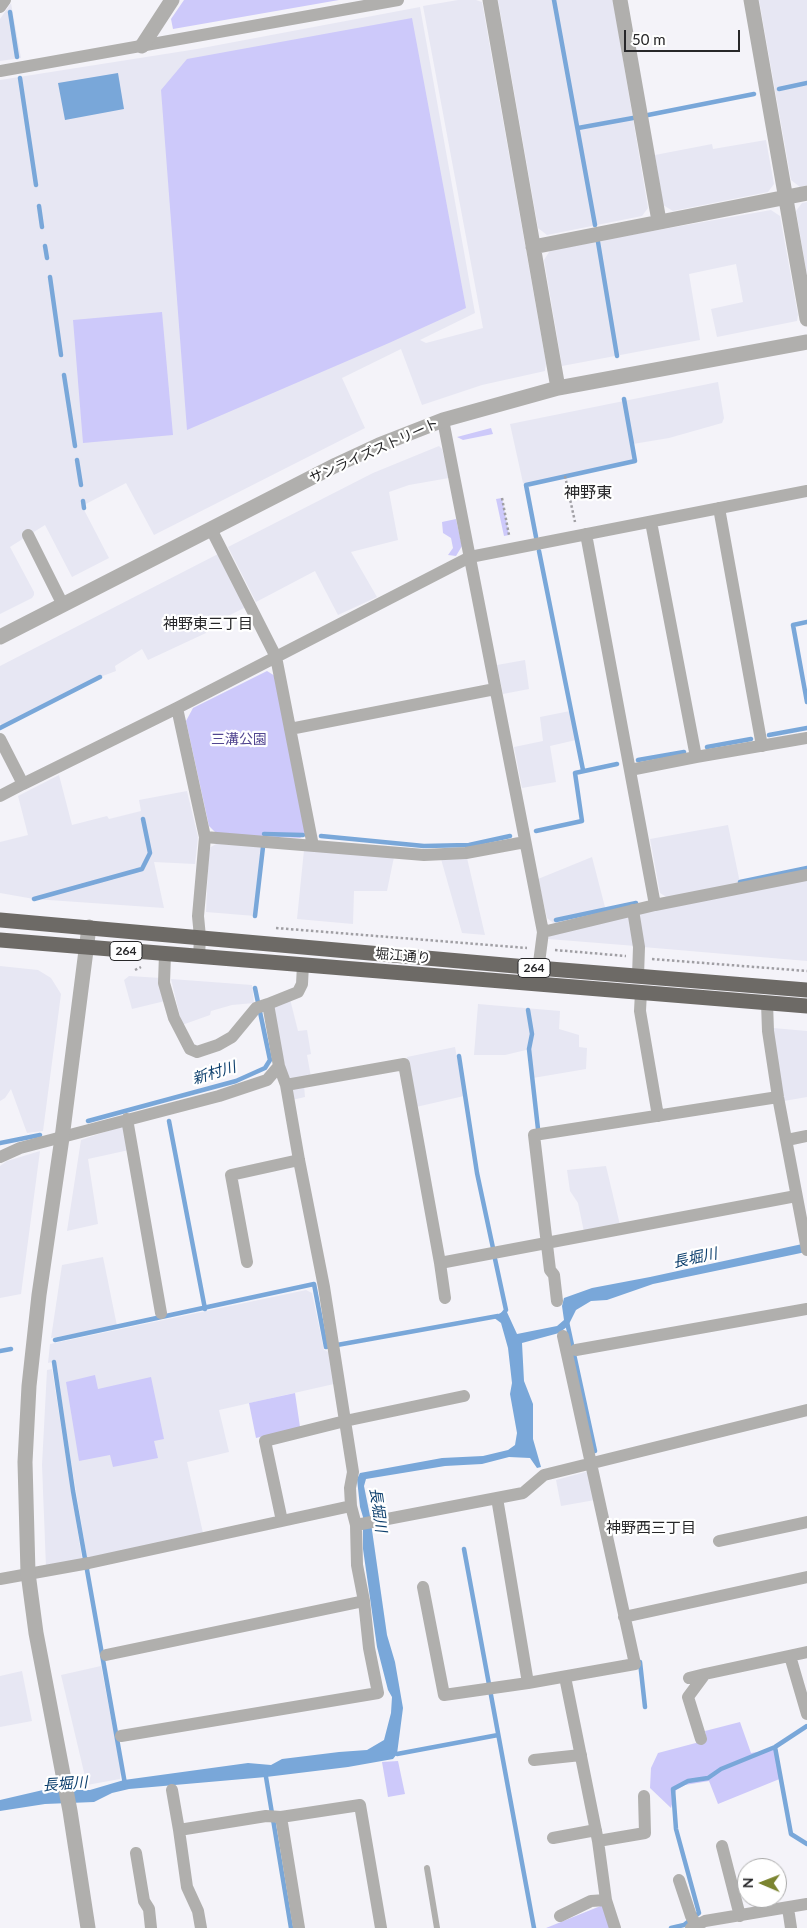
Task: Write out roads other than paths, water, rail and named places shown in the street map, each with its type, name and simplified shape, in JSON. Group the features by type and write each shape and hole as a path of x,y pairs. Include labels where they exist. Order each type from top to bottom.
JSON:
{"highway":[{"name":"堀江通り","path":"0,920 807,990"},
{"name":"堀江通り","path":"0,940 807,1006"}],"street":[{"path":"0,7 4,0"},
{"path":"142,46 172,0"},
{"path":"0,71 398,0"},
{"path":"490,0 558,388"},
{"path":"620,0 659,221"},
{"path":"751,0 807,319"},
{"path":"533,247 807,193"},
{"name":"サンライズストリート","path":"0,637 336,465 443,420 558,388 807,342"},
{"path":"443,420 542,932 536,984"},
{"path":"0,796 470,557 807,491"},
{"path":"719,508 762,746"},
{"path":"651,522 696,757"},
{"path":"211,529 276,657 313,846"},
{"path":"582,535 655,904"},
{"path":"28,536 63,605"},
{"path":"290,729 495,689"},
{"path":"176,708 205,837 198,916 199,957"},
{"path":"0,738 23,784"},
{"path":"630,770 807,738"},
{"path":"205,837 424,855 466,853 525,842"},
{"path":"542,932 655,904 807,875"},
{"path":"633,910 639,947 638,976"},
{"path":"88,1928 70,1811 36,1633 28,1573 25,1462 29,1386 39,1296 62,1138 89,927"},
{"path":"165,954 164,983 174,1018 190,1049 197,1052 218,1045 232,1037 262,1006 298,992 302,984 303,965"},
{"path":"642,992 640,1011 658,1116"},
{"path":"767,1003 768,1031 778,1097 806,1246"},
{"path":"121,1736 378,1693 369,1648 364,1601 357,1565 356,1525 351,1506 350,1488 353,1472 324,1288 286,1085 278,1066 262,1006"},
{"path":"286,1085 404,1064 445,1298"},
{"path":"0,1157 20,1148 219,1096 268,1080 278,1066"},
{"path":"557,1302 554,1275 550,1270 534,1135 778,1097"},
{"path":"127,1119 161,1313"},
{"path":"787,1140 807,1136"},
{"path":"246,1262 230,1174 299,1160"},
{"path":"440,1264 796,1196"},
{"path":"576,1350 807,1309"},
{"path":"422,1587 444,1695 565,1677 635,1664 563,1336"},
{"path":"282,1520 265,1441 345,1421 464,1396"},
{"path":"356,1525 523,1493 544,1475 807,1410"},
{"path":"497,1498 528,1683"},
{"path":"0,1579 85,1564 351,1506"},
{"path":"719,1541 807,1522"},
{"path":"624,1617 807,1577"},
{"path":"106,1655 364,1601"},
{"path":"689,1678 807,1652"},
{"path":"790,1656 807,1714"},
{"path":"701,1738 688,1697 705,1674"},
{"path":"565,1677 597,1835 606,1900 615,1928"},
{"path":"534,1760 581,1755"},
{"path":"172,1790 187,1887 198,1911 201,1928"},
{"path":"554,1838 645,1833 644,1796"},
{"path":"179,1830 266,1816 281,1817 360,1805 381,1928"},
{"path":"281,1817 299,1928"},
{"path":"722,1846 740,1916"},
{"path":"136,1853 144,1900 149,1909 152,1928"},
{"path":"679,1880 693,1923 807,1904"},
{"path":"560,1916 591,1900 606,1900"},
{"path":"788,1908 791,1928"}],"lane":[{"path":"427,1868 437,1928"}],"water":[{"path":"118,73 124,109 65,120 58,83"},
{"path":"807,1243 807,1251 801,1253 653,1284 607,1300 591,1301 576,1310 568,1326 559,1333 522,1343 524,1381 533,1404 533,1439 541,1467 537,1468 530,1458 509,1457 482,1464 445,1466 366,1479 364,1486 387,1635 395,1662 403,1708 397,1754 393,1759 348,1767 266,1777 129,1789 112,1793 94,1802 45,1804 0,1811 0,1800 43,1790 90,1790 124,1780 248,1763 271,1765 282,1759 367,1750 384,1740 391,1713 392,1697 388,1690 377,1647 363,1549 363,1517 357,1479 360,1473 442,1458 483,1456 508,1450 515,1445 517,1433 510,1394 512,1383 508,1348 501,1323 493,1317 506,1310 517,1334 557,1326 564,1320 562,1306 564,1298 592,1288"}],"waterway":[{"path":"554,0 595,225"},
{"path":"10,12 17,57"},
{"path":"20,78 36,185"},
{"path":"779,89 807,83"},
{"path":"648,115 754,94"},
{"path":"578,128 633,118"},
{"path":"39,206 42,227"},
{"path":"598,242 617,356"},
{"path":"45,246 47,258"},
{"path":"50,277 61,355"},
{"path":"64,375 75,446"},
{"path":"536,537 526,485 635,461 624,399"},
{"path":"77,460 81,485"},
{"path":"83,501 84,508"},
{"path":"539,551 583,770"},
{"path":"807,622 793,625 807,702"},
{"path":"0,728 100,677"},
{"path":"769,735 807,728"},
{"path":"707,747 751,739"},
{"path":"638,760 684,752"},
{"name":"新村川","path":"536,831 582,821 575,773 617,764"},
{"path":"34,899 142,869 150,853 143,819"},
{"name":"新村川","path":"264,834 303,835"},
{"name":"新村川","path":"321,836 424,846 469,845 510,836"},
{"name":"新村川","path":"255,916 263,847"},
{"path":"740,882 807,868"},
{"path":"556,920 636,903"},
{"name":"新村川","path":"88,1121 236,1081 265,1068 270,1060 255,988"},
{"path":"528,1010 532,1034 529,1049 538,1129"},
{"path":"459,1056 477,1173 493,1248"},
{"path":"169,1121 205,1309"},
{"name":"新村川","path":"0,1143 40,1135"},
{"path":"495,1259 506,1310 503,1314"},
{"path":"55,1340 314,1284 326,1347 498,1316"},
{"path":"567,1322 595,1451"},
{"path":"0,1351 11,1349"},
{"path":"54,1362 73,1491 125,1784"},
{"path":"464,1549 534,1928"},
{"path":"640,1662 645,1707"},
{"path":"671,1928 684,1925 699,1913 676,1829 673,1789 688,1781 708,1778 721,1769 775,1747 807,1726"},
{"path":"392,1752 397,1754 498,1735"},
{"path":"775,1747 791,1834 807,1844"},
{"path":"265,1771 291,1928"}],"district":[{"name":"神野東","path":"588,493"},
{"name":"神野東三丁目","path":"208,624"},
{"name":"神野西三丁目","path":"651,1528"}],"park label":[{"name":"三溝公園","path":"239,739"}],"water label":[{"name":"長堀川","path":"695,1258"},
{"name":"長堀川","path":"378,1510"},
{"name":"長堀川","path":"65,1784"}]}
